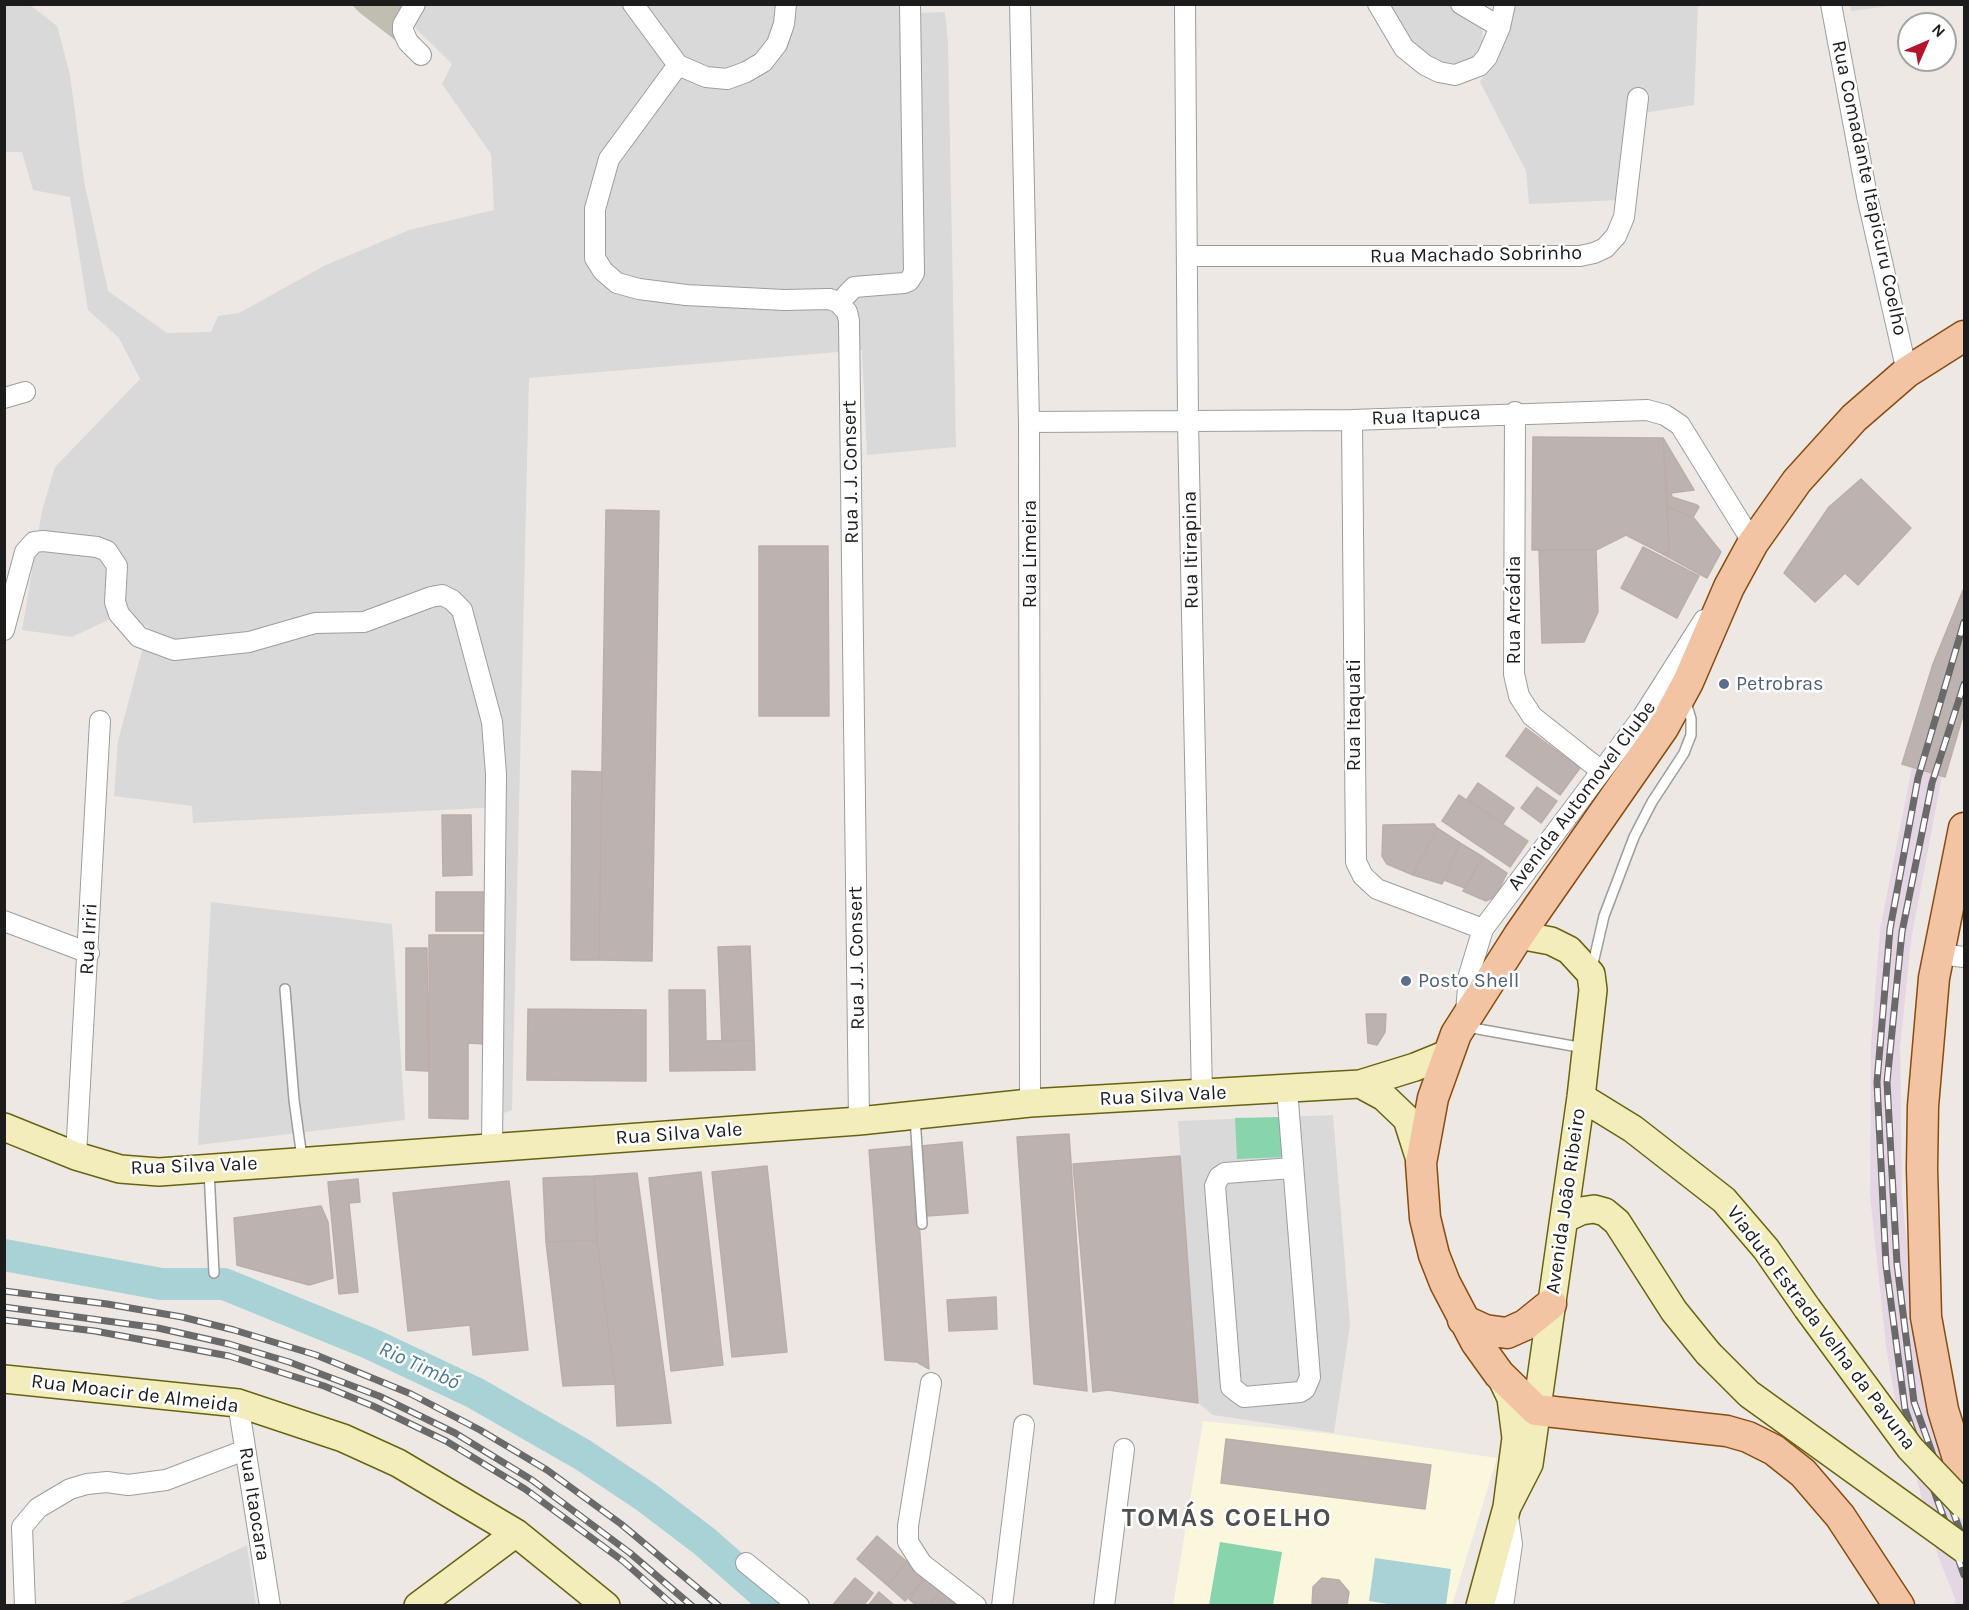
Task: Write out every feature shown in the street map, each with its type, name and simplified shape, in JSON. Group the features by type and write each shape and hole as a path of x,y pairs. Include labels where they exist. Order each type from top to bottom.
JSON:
{"main road":[{"path":"1421,1163 1433,1098 1447,1054 1463,1021 1519,935 1663,728 1683,691 1729,587 1753,543 1797,481 1884,390 1907,372 1965,336"},
{"path":"1965,828 1952,956 1934,978 1923,1106 1926,1317 1943,1410 1965,1478"},
{"path":"1519,935 1551,941 1569,950 1591,974"},
{"name":"Avenida João Ribeiro","path":"1507,1508 1529,1464 1581,1097 1593,990 1591,974"},
{"name":"Rua Silva Vale","path":"4,1127 76,1156 141,1172 859,1121 1030,1103 1202,1095 1360,1084 1415,1068 1447,1054"},
{"path":"1360,1084 1384,1096 1407,1119 1421,1163 1425,1218 1434,1255 1463,1320 1500,1375 1536,1410 1727,1431 1748,1437 1774,1450 1803,1473 1840,1516 1899,1605"},
{"name":"Viaduto Estrada Velha da Pavuna","path":"1581,1097 1633,1129 1724,1200 1766,1249 1910,1448 1965,1505"},
{"path":"1564,1219 1581,1211 1594,1209 1605,1212 1617,1222 1674,1311 1708,1353 1749,1394 1965,1549"},
{"path":"1463,1320 1485,1330 1507,1333 1525,1325 1551,1304"},
{"name":"Avenida João Ribeiro","path":"1480,1605 1507,1508 1516,1427 1511,1398 1500,1375"},
{"name":"Rua Moacir de Almeida","path":"4,1379 238,1404 343,1438 398,1463 516,1533 606,1605"},
{"path":"417,1605 516,1533"}],"street":[{"path":"415,4 403,25 403,31 408,42 421,55"},
{"path":"633,4 678,65 706,77 727,79 763,62 777,44 784,24 786,4"},
{"path":"678,65 609,159 595,209 595,258 603,271 617,283 639,289 686,295 784,300 830,299 839,303 854,287 904,283 909,281 915,273 910,4"},
{"name":"Rua Limeira","path":"1020,4 1029,422 1030,1103"},
{"name":"Rua Itirapina","path":"1185,4 1189,256 1188,421 1202,1095"},
{"path":"1378,4 1404,48 1425,65 1439,72 1455,75 1479,66 1494,45 1505,4"},
{"path":"1461,4 1500,27"},
{"name":"Rua Comadante Itapicuru Coelho","path":"1831,4 1867,196 1907,372"},
{"name":"Rua Machado Sobrinho","path":"1189,256 1580,256 1594,253 1605,248 1616,236 1624,217 1638,98"},
{"name":"Rua J. J. Consert","path":"839,303 847,312 849,321 859,1121"},
{"path":"4,398 25,392"},
{"name":"Rua Itapuca","path":"1029,422 1352,420 1515,412 1647,410 1665,415 1680,425 1753,543"},
{"name":"Rua Arcádia","path":"1515,412 1514,674 1519,696 1541,724 1600,770"},
{"name":"Rua Itaquati","path":"1352,420 1356,862 1363,876 1377,889 1483,929"},
{"path":"4,630 25,552 34,542 43,541 107,550 117,566 115,602 119,614 140,637 174,650 249,642 315,623 364,622 431,597 442,596 452,600 462,610 492,722 496,774 492,1147"},
{"name":"Avenida Automovel Clube","path":"1463,1021 1469,975 1483,929 1600,770 1643,716 1666,684 1694,633 1729,587"},
{"name":"Rua Iriri","path":"76,1156 100,722"},
{"path":"4,921 89,953"},
{"path":"1287,1089 1309,1384 1300,1392 1244,1397 1231,1387 1215,1186 1219,1177 1225,1173 1292,1168"},
{"path":"931,1383 908,1526 909,1542 922,1564 976,1605"},
{"name":"Rua Itaocara","path":"238,1404 270,1605"},
{"path":"1002,1605 1024,1425"},
{"path":"1104,1605 1124,1449"},
{"path":"25,1605 22,1527 38,1509 70,1490 87,1484 106,1482 128,1485 166,1480 245,1450"},
{"name":"Avenida João Ribeiro","path":"1503,1605 1512,1544 1507,1508"},
{"path":"746,1563 799,1605"}],"lane":[{"path":"1591,974 1604,916 1634,837 1652,802 1684,753 1691,735 1691,719 1683,691"},
{"path":"285,989 294,1100 303,1161"},
{"path":"1463,1021 1586,1048"},
{"path":"915,1115 922,1224"},
{"path":"208,1168 214,1273"}],"shaded area":[{"path":"918,4 918,13 945,12 948,43 956,447 867,455 862,350 529,378 512,1110 504,1113 500,807 193,823 192,806 114,796 118,741 148,628 125,612 72,637 22,630 42,511 55,467 140,379 119,338 88,310 70,197 33,190 22,152 5,152 4,5 30,5 57,26 70,75 84,181 108,291 167,333 211,332 218,316 239,313 324,266 409,230 494,210 491,154 442,84 452,64 404,17 412,5"},
{"path":"1850,4 1898,5 1851,11"},
{"path":"352,5 408,5 399,43 360,13"},
{"path":"1384,5 1454,5 1471,14 1483,31 1481,52 1472,60 1461,64 1437,61 1406,39"},
{"path":"1517,5 1698,5 1694,105 1637,114 1622,200 1529,204 1526,171 1480,82"},
{"path":"1912,767 1942,776 1911,940 1900,1048 1902,1196 1917,1344 1941,1459 1964,1512 1964,1605 1953,1605 1956,1601 1938,1556 1896,1405 1886,1346 1870,1194 1871,1045 1880,930"},
{"path":"211,902 392,924 405,1120 198,1145"},
{"path":"1333,1115 1350,1325 1334,1433 1213,1415 1198,1403 1178,1121"},
{"path":"1203,1421 1332,1434 1497,1458 1452,1605 1173,1606"},
{"path":"247,1545 256,1605 116,1605 155,1589"}],"green space":[{"path":"1282,1117 1283,1157 1237,1159 1235,1118"},
{"path":"1220,1542 1282,1552 1273,1605 1209,1605"}],"water":[{"path":"1375,1558 1451,1569 1446,1605 1400,1606 1369,1601"}],"building":[{"path":"1533,437 1663,438 1669,553 1661,553 1626,535 1596,550 1532,550"},
{"path":"1663,438 1694,490 1671,493 1672,497 1697,505 1699,507 1693,517 1668,507"},
{"path":"1861,479 1911,528 1858,585 1845,573 1815,602 1784,573 1829,507"},
{"path":"1668,507 1693,517 1721,552 1707,578 1661,553 1669,553"},
{"path":"606,510 659,511 652,961 599,960"},
{"path":"759,546 828,546 829,716 759,716"},
{"path":"1643,547 1699,576 1677,618 1621,588"},
{"path":"1539,549 1596,550 1598,612 1584,642 1542,643"},
{"path":"1964,588 1964,712 1945,777 1902,764 1933,664"},
{"path":"1526,728 1580,768 1560,795 1506,756"},
{"path":"572,771 602,772 599,960 571,960"},
{"path":"1478,783 1514,808 1503,824 1467,799"},
{"path":"1537,787 1557,801 1541,823 1521,808"},
{"path":"1459,795 1528,841 1510,867 1442,821"},
{"path":"442,815 471,815 472,875 443,876"},
{"path":"1434,824 1437,828 1413,875 1387,864 1382,856 1383,825"},
{"path":"1437,828 1460,843 1442,884 1413,875"},
{"path":"1460,843 1483,857 1465,888 1444,880"},
{"path":"1483,857 1507,873 1496,896 1486,901 1463,891"},
{"path":"436,892 489,892 488,931 436,931"},
{"path":"429,935 486,935 486,1044 468,1043 468,1119 429,1118"},
{"path":"750,946 754,1040 722,1042 718,947"},
{"path":"406,948 427,948 428,1071 406,1070"},
{"path":"669,990 705,990 706,1041 754,1040 755,1070 670,1071"},
{"path":"528,1009 646,1010 646,1081 527,1080"},
{"path":"1366,1014 1386,1014 1385,1032 1377,1045 1368,1043"},
{"path":"1069,1134 1087,1391 1034,1384 1017,1137"},
{"path":"962,1142 968,1213 927,1216 921,1146"},
{"path":"914,1146 929,1369 917,1362 885,1360 869,1150"},
{"path":"1180,1156 1198,1403 1108,1390 1093,1392 1073,1164"},
{"path":"767,1166 787,1352 732,1357 712,1172"},
{"path":"701,1172 723,1365 671,1371 649,1178"},
{"path":"637,1173 671,1423 617,1426 615,1384 597,1240 594,1176"},
{"path":"594,1176 597,1240 546,1242 543,1178"},
{"path":"358,1179 360,1202 349,1203 358,1292 339,1294 328,1182"},
{"path":"509,1181 528,1350 473,1355 470,1325 408,1331 393,1193"},
{"path":"321,1206 328,1222 333,1278 309,1285 237,1265 234,1218"},
{"path":"597,1240 615,1384 563,1386 546,1242"},
{"path":"996,1297 997,1329 949,1331 947,1300"},
{"path":"1226,1439 1431,1465 1425,1509 1221,1483"},
{"path":"877,1536 907,1562 887,1585 857,1559"},
{"path":"908,1560 927,1575 905,1601 887,1585"},
{"path":"928,1575 943,1587 929,1606 917,1606 909,1599"},
{"path":"855,1578 873,1593 863,1606 832,1606"},
{"path":"1322,1578 1339,1580 1349,1592 1347,1605 1312,1606 1313,1587"},
{"path":"945,1585 972,1606 929,1606"},
{"path":"879,1592 895,1606 868,1606"}],"waterway":[{"name":"Rio Timbó","path":"4,1255 161,1284 224,1284 369,1343 475,1393 583,1455 646,1497 704,1541 778,1606"}],"railway":[{"path":"1964,622 1918,778 1890,929 1877,1082 1886,1265 1905,1409 1964,1575"},
{"path":"1964,684 1932,783 1902,932 1887,1082 1897,1264 1914,1402 1964,1542"},
{"path":"4,1291 107,1304 182,1317 234,1330 316,1355 411,1394 480,1430 547,1470 621,1524 719,1606"},
{"path":"4,1307 158,1328 229,1344 289,1362 379,1396 455,1433 532,1480 630,1553 692,1606"},
{"path":"4,1320 95,1331 229,1356 324,1386 373,1406 446,1441 525,1489 623,1561 674,1606"}],"place":[{"name":"Petrobras","path":"1724,684"},
{"name":"Posto Shell","path":"1406,981"}],"district":[{"name":"TOMÁS COELHO","path":"1227,1519"}]}
